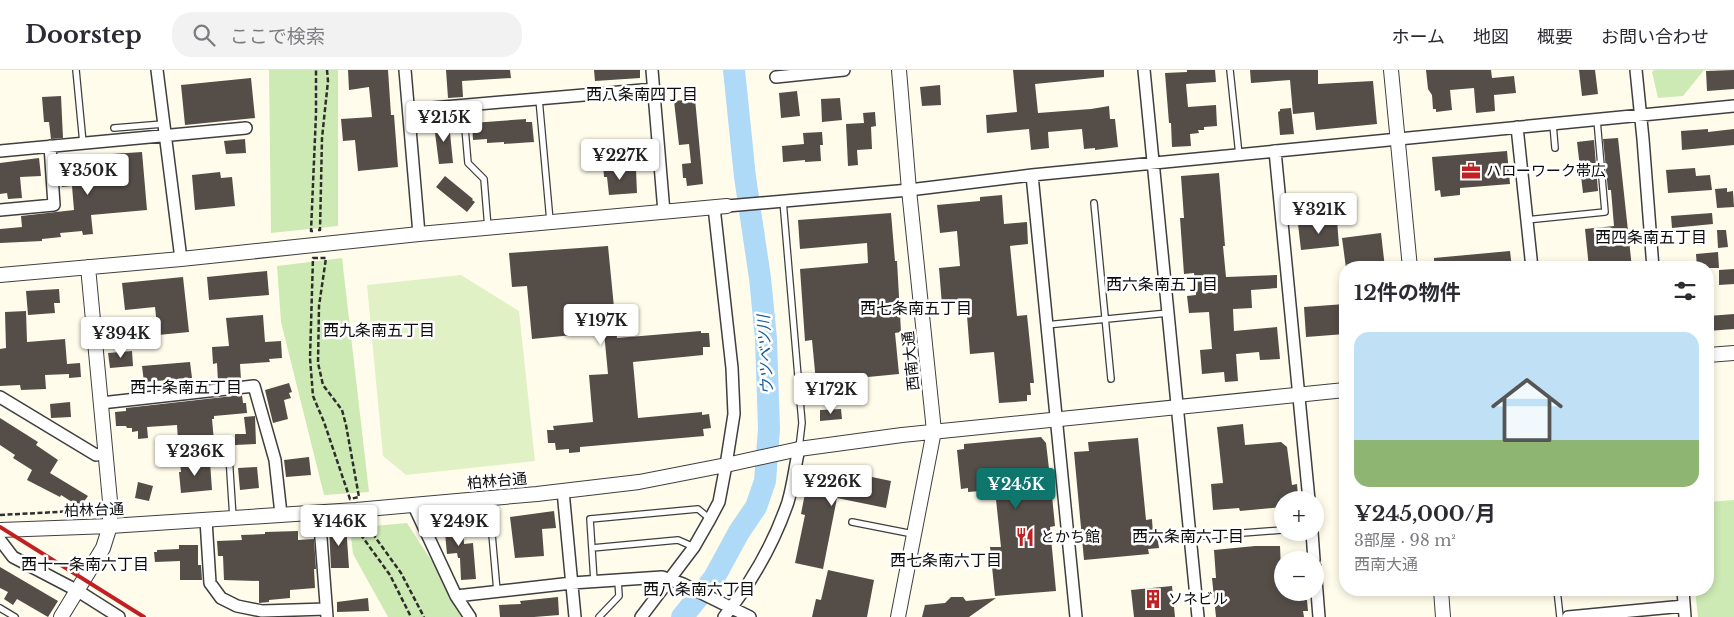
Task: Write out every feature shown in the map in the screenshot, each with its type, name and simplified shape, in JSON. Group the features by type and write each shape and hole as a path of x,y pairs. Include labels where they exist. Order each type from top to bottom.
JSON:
{"street":[{"path":"157,70 180,259"},
{"path":"405,70 419,234"},
{"path":"652,70 664,212"},
{"path":"776,77 844,70"},
{"name":"西南大通","path":"898,617 934,431 909,190 899,70"},
{"path":"1144,70 1198,617"},
{"path":"1391,70 1409,261"},
{"path":"1636,70 1652,261"},
{"path":"409,110 654,89"},
{"path":"0,275 180,259 419,234 909,190 1032,175 1734,106"},
{"path":"1516,127 1531,261"},
{"path":"0,151 83,143 164,130 246,128"},
{"path":"0,210 54,205 50,146"},
{"path":"1275,151 1308,491"},
{"path":"1032,175 1076,617"},
{"path":"641,617 694,547 719,502 733,464 734,414 732,368 721,207"},
{"path":"61,617 103,548 110,526 106,453 88,267"},
{"path":"1714,355 1734,353"},
{"path":"101,403 254,386 274,460 281,514"},
{"name":"柏林台通","path":"0,530 206,520 563,491 640,482 733,464 784,451 934,431 1339,391"},
{"path":"0,397 96,455 106,453"},
{"path":"727,613 767,551 778,528 788,500 799,449"},
{"path":"563,491 575,617"},
{"path":"413,504 456,596 470,617"},
{"path":"206,520 210,583 221,598 237,606 262,611 327,613 319,512"},
{"path":"0,540 13,557 78,591 119,617"},
{"path":"456,596 572,583 662,577 684,584 720,603 727,613 750,617"},
{"path":"1441,596 1443,617"},
{"path":"1568,617 1685,611 1684,596"},
{"path":"1318,601 1319,617"}],"lane":[{"path":"76,70 83,143"},
{"path":"1230,70 1239,155"},
{"path":"538,99 550,222"},
{"path":"463,105 468,164 484,179 488,228"},
{"path":"1526,220 1605,212 1596,120"},
{"path":"1553,124 1555,148"},
{"path":"114,128 164,130"},
{"path":"783,201 802,424 799,449"},
{"path":"1094,203 1111,379"},
{"path":"1046,325 1168,313"},
{"path":"183,459 229,456 233,518"},
{"path":"488,498 497,591"},
{"path":"594,581 590,518 698,509 710,519"},
{"path":"852,522 914,534"},
{"path":"1190,537 1274,531"},
{"path":"592,548 678,540 694,547"},
{"path":"600,617 619,596 618,580"},
{"path":"1558,596 1560,617"},
{"path":"0,608 15,617"}],"path":[{"path":"316,70 311,231 320,230 322,138 328,81 327,70"},
{"path":"313,258 326,258 319,306 318,364 323,384 342,410 346,425 359,498 350,498 313,396 310,358 313,258"},
{"path":"0,515 76,511"},
{"path":"411,617 390,575 353,524 365,523 401,573 424,617"}],"green space":[{"path":"269,70 338,70 338,226 271,233"},
{"path":"1654,70 1704,70 1683,96 1658,98 1652,72"},
{"path":"342,258 369,492 324,495 281,322 277,266"},
{"path":"461,275 519,311 535,461 406,475 383,456 367,285"},
{"path":"1734,500 1734,617 1698,617 1696,596 1714,596 1714,502"},
{"path":"407,523 468,617 388,617 353,554 350,528"}],"building":[{"path":"348,70 388,70 391,115 394,115 398,167 358,171 355,140 343,141 341,119 372,117 369,87 349,90"},
{"path":"446,70 510,70 511,78 462,81 463,97 448,98"},
{"path":"594,70 640,70 640,78 595,81"},
{"path":"1013,70 1104,70 1104,77 1035,84 1038,113 1109,106 1110,119 1115,119 1118,147 1095,150 1095,148 1084,149 1082,129 1048,132 1049,148 1031,150 1029,129 987,133 986,115 1017,112"},
{"path":"1187,70 1215,70 1216,82 1186,84 1188,107 1216,105 1217,126 1204,127 1204,130 1198,130 1199,133 1190,134 1191,146 1172,147 1165,73 1187,72"},
{"path":"1250,70 1318,70 1318,84 1373,81 1377,124 1316,130 1314,112 1293,114 1290,80 1251,83"},
{"path":"1426,70 1491,70 1492,78 1514,76 1516,93 1494,95 1495,111 1476,113 1474,88 1450,90 1452,110 1436,112 1436,109 1433,109 1432,95 1428,89"},
{"path":"1579,70 1595,70 1598,94 1582,96"},
{"path":"1734,70 1734,89 1707,91 1706,71"},
{"path":"251,78 255,118 185,125 181,85"},
{"path":"940,85 941,105 922,106 920,87"},
{"path":"797,91 800,116 781,118 779,93"},
{"path":"61,96 63,138 51,139 49,122 44,122 42,97"},
{"path":"840,98 842,120 822,122 821,99"},
{"path":"695,99 703,184 687,186 686,178 683,178 682,164 691,163 689,144 679,145 674,101"},
{"path":"1291,108 1294,134 1280,135 1278,112 1280,109"},
{"path":"875,112 876,126 871,127 872,149 857,150 858,165 848,166 846,124 864,123 863,113"},
{"path":"526,119 526,122 532,122 534,142 504,144 504,142 487,143 487,139 473,140 472,123"},
{"path":"449,123 453,163 439,164 434,125"},
{"path":"1708,129 1708,132 1734,129 1734,145 1682,150 1681,131"},
{"path":"822,132 823,145 820,145 821,161 783,162 782,146 804,144 803,133"},
{"path":"1618,138 1631,261 1588,261 1585,229 1614,226 1611,190 1608,190 1603,139"},
{"path":"245,139 246,153 226,154 224,141"},
{"path":"1594,140 1598,191 1583,193 1577,142"},
{"name":"ハローワーク帯広","path":"1507,151 1510,184 1460,188 1460,195 1441,197 1440,190 1435,191 1432,157"},
{"path":"142,152 147,210 91,215 93,234 83,235 82,231 60,233 61,237 42,239 42,241 0,243 0,229 22,227 21,216 74,210 72,186 62,187 61,177 65,176 63,160 67,159 67,157"},
{"path":"39,158 41,176 20,177 22,198 8,199 7,193 0,194 0,163"},
{"path":"613,164 614,172 636,170 637,193 609,195 607,177 604,177 603,165"},
{"path":"1695,168 1696,176 1710,175 1712,190 1668,193 1666,170"},
{"path":"220,172 221,178 232,177 235,206 195,210 192,175"},
{"path":"1219,173 1226,277 1277,275 1277,288 1251,290 1252,308 1233,309 1234,331 1277,327 1280,359 1260,360 1259,352 1236,354 1238,381 1225,382 1224,372 1202,374 1200,350 1212,349 1209,312 1189,313 1187,296 1196,295 1194,273 1184,274 1180,218 1184,218 1181,176"},
{"path":"445,176 475,202 467,212 436,187"},
{"path":"1727,188 1727,192 1733,191 1734,207 1717,208 1715,189"},
{"path":"1002,195 1004,224 1027,222 1028,244 1010,246 1017,316 1027,315 1034,383 1030,383 1031,395 1027,395 1027,401 999,403 994,352 970,354 966,303 942,305 939,268 960,266 957,231 940,233 937,205 980,201 980,197"},
{"path":"891,213 895,261 897,261 901,332 895,333 899,374 816,382 812,340 805,341 800,269 868,263 867,243 800,249 798,220"},
{"path":"1712,213 1713,224 1672,228 1671,216"},
{"path":"1337,220 1339,246 1301,250 1298,224"},
{"path":"1717,230 1726,230 1728,247 1718,248"},
{"path":"1381,233 1384,261 1345,261 1342,238"},
{"path":"608,246 617,338 701,331 701,333 709,333 710,347 703,347 703,355 633,362 638,418 702,412 702,415 709,414 711,428 703,429 704,436 580,447 580,452 569,453 569,449 556,450 555,443 548,443 547,430 554,430 553,426 593,422 589,375 608,374 604,332 532,339 527,286 512,287 509,253"},
{"path":"1510,251 1511,261 1434,261 1434,258"},
{"path":"1718,252 1719,268 1714,268 1714,261 1696,261 1696,254"},
{"path":"1734,269 1734,284 1719,285 1719,270"},
{"path":"267,271 269,295 209,300 207,277"},
{"path":"183,277 189,332 158,335 155,307 125,310 122,283"},
{"path":"59,289 60,303 54,303 55,313 28,315 26,291"},
{"path":"1339,304 1339,334 1306,337 1304,307"},
{"path":"26,311 27,342 65,339 67,364 80,363 81,377 69,378 69,374 45,375 46,389 21,390 20,385 0,386 0,349 6,348 5,312"},
{"path":"1734,314 1734,329 1714,331 1714,316"},
{"path":"263,315 265,342 281,341 282,358 269,359 270,362 240,364 241,380 218,382 217,363 213,364 212,347 229,346 226,318"},
{"path":"155,329 156,342 136,343 136,331"},
{"path":"132,351 133,366 110,368 108,353"},
{"path":"190,362 192,378 144,382 142,366"},
{"path":"289,383 292,392 289,393 291,398 284,400 288,419 273,423 265,390"},
{"path":"242,395 243,403 246,403 247,413 214,416 214,419 212,419 215,452 183,454 179,456 177,425 147,427 148,438 138,439 138,431 132,432 132,428 116,426 115,412 126,411 126,408"},
{"path":"70,402 71,417 51,418 50,404"},
{"path":"841,409 842,419 820,421 820,410"},
{"path":"255,416 256,444 235,445 235,434 246,434 244,417"},
{"path":"0,418 38,442 36,445 58,460 50,473 88,496 80,507 61,495 60,497 27,480 32,470 13,458 15,455 0,445"},
{"path":"1243,424 1245,445 1281,442 1287,447 1292,485 1297,484 1298,491 1274,491 1274,508 1240,511 1239,508 1213,510 1211,484 1223,483 1217,427"},
{"path":"1041,437 1046,443 1055,526 1050,527 1056,591 995,596 990,547 1001,547 995,490 968,492 968,488 961,489 957,450 964,449 964,444"},
{"path":"1138,438 1146,520 1152,519 1153,535 1157,535 1159,548 1148,549 1149,554 1084,560 1074,452 1089,451 1088,442"},
{"path":"309,457 311,475 286,477 284,460"},
{"path":"180,462 183,464 210,462 212,490 181,493"},
{"path":"815,465 891,481 886,508 837,498 823,569 795,563 805,515 801,514 807,483 801,479 802,475 814,470"},
{"path":"257,467 259,488 240,490 238,468"},
{"path":"138,482 153,486 149,501 135,498"},
{"path":"554,511 556,528 542,529 544,556 515,558 510,517"},
{"path":"453,518 453,522 463,521 464,544 473,543 476,579 461,580 460,558 458,558 457,553 447,554 445,533 439,533 438,519"},
{"path":"346,525 349,568 331,568 329,528"},
{"path":"298,531 298,540 314,539 315,588 290,590 290,598 259,603 259,581 224,580 223,556 218,556 217,541 242,540 241,535 265,534 265,532"},
{"path":"179,545 198,545 198,565 201,565 202,580 180,580 180,561 155,562 154,552 157,552 157,550 179,549"},
{"path":"1255,546 1280,546 1280,551 1274,551 1274,601 1307,601 1308,611 1303,611 1304,617 1216,617 1212,578 1216,578 1214,550"},
{"path":"0,567 58,601 48,617 17,599 13,605 4,599 8,592 0,588"},
{"path":"828,570 874,580 867,617 812,617 816,599 821,600"},
{"name":"ソネビル","path":"1172,586 1175,617 1134,617 1131,590"},
{"path":"558,597 559,615 500,617 499,605 521,604 520,601"},
{"path":"951,597 963,597 966,601 996,598 969,617 922,617 925,605 945,603"},
{"path":"368,598 369,611 337,612 337,602"}],"waterway":[{"name":"ウツベツ川","path":"682,617 714,578 739,532 756,507 765,481 769,429 766,339 760,278 745,177 734,70"}],"railway":[{"path":"0,527 144,617"}],"place":[{"name":"ハローワーク帯広","path":"1471,171"},
{"name":"とかち館","path":"1025,537"},
{"name":"ソネビル","path":"1153,599"}],"district":[{"name":"西八条南四丁目","path":"642,94"},
{"name":"西四条南五丁目","path":"1651,237"},
{"name":"西六条南五丁目","path":"1162,284"},
{"name":"西七条南五丁目","path":"916,308"},
{"name":"西九条南五丁目","path":"379,330"},
{"name":"西十条南五丁目","path":"186,387"},
{"name":"西六条南六丁目","path":"1188,536"},
{"name":"西七条南六丁目","path":"946,560"},
{"name":"西十一条南六丁目","path":"85,564"},
{"name":"西八条南六丁目","path":"699,589"}]}
